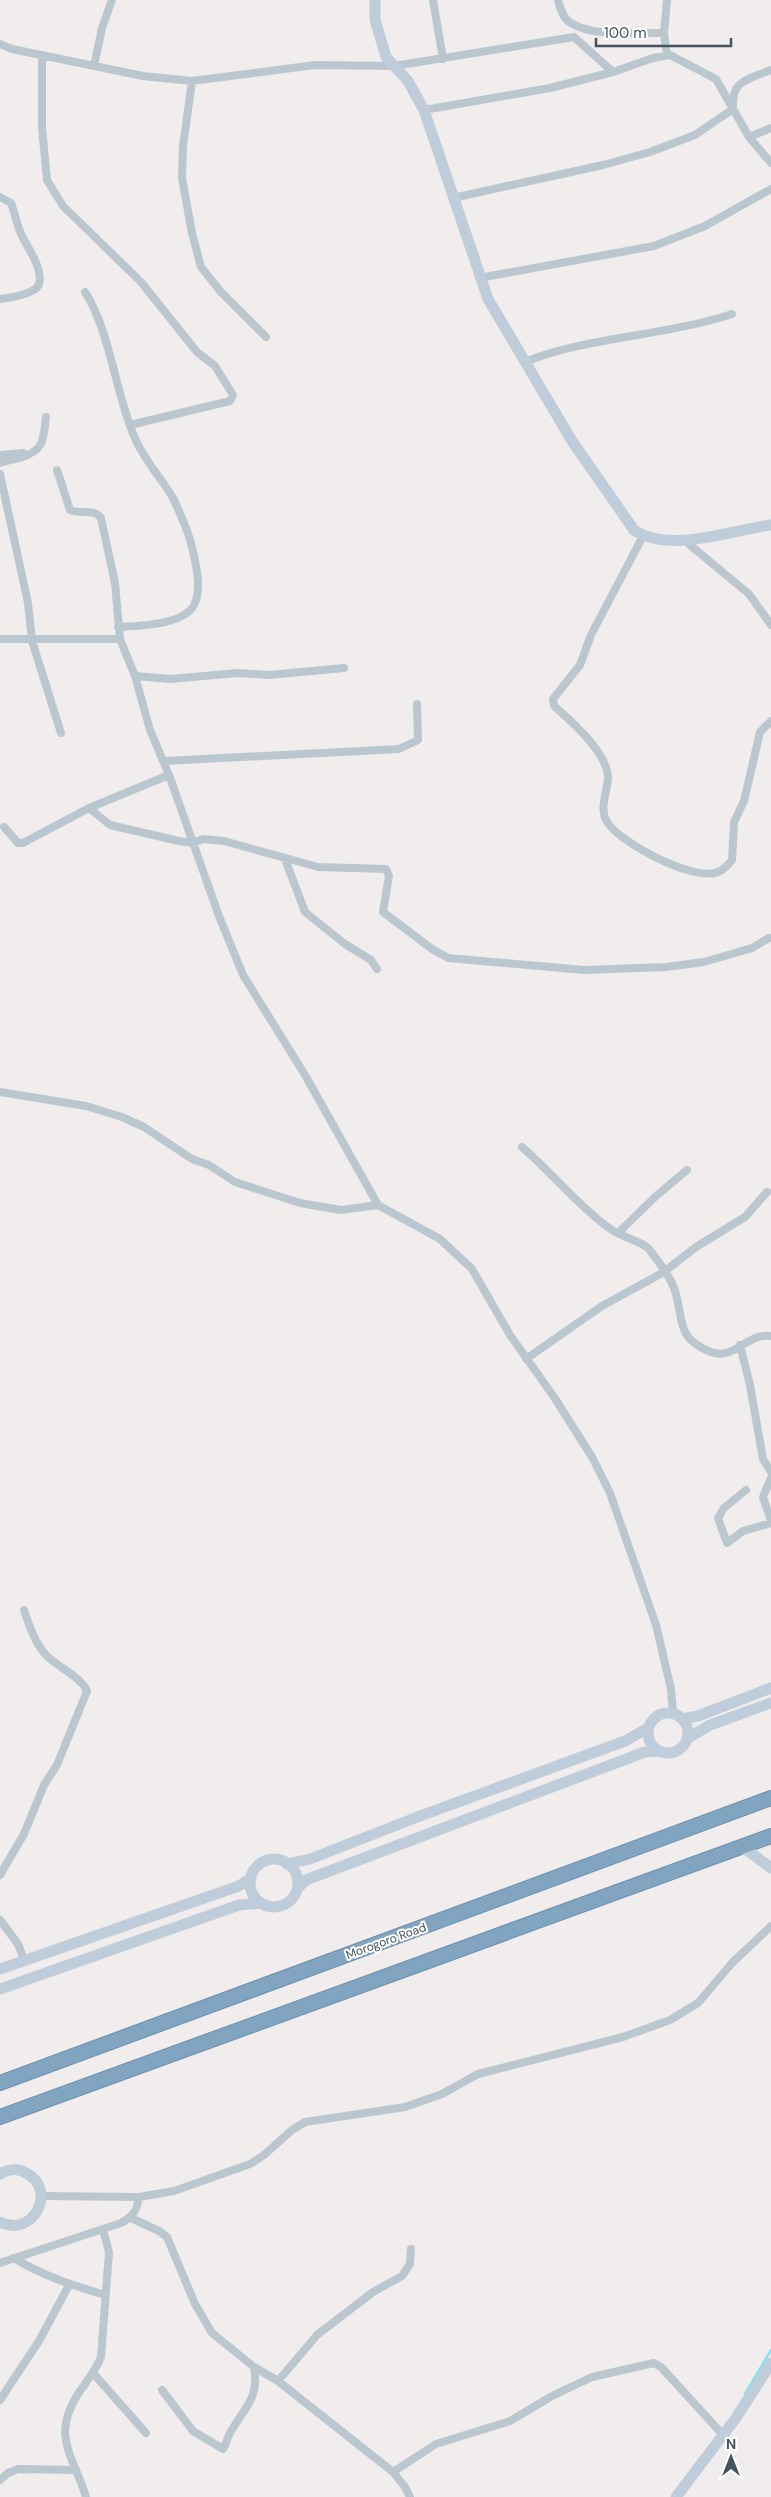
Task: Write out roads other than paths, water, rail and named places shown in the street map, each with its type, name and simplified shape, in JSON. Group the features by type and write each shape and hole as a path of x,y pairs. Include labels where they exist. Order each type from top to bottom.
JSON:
{"highway":[{"name":"Morogoro Road","path":"0,2083 771,1798"},
{"path":"0,2118 771,1836"}],"street":[{"path":"94,66 102,28 112,0"},
{"path":"375,0 375,20 382,47 394,66 417,93 479,278 494,312 527,361 572,441 629,524 643,536 685,541 771,525"},
{"path":"433,0 443,59"},
{"path":"558,0 564,17 571,24 598,32 664,33"},
{"path":"667,0 664,33 667,55"},
{"path":"0,44 12,49 169,81 192,81 315,65 394,66 574,36 613,72"},
{"path":"42,55 42,128 47,180 63,206 141,282 197,352 215,366 233,395 230,401 130,425"},
{"path":"424,110 550,88 613,72 667,55 716,78 749,137 771,162"},
{"path":"733,110 732,95 735,88 771,70"},
{"path":"192,81 183,146 182,178 192,233 201,267 208,278 266,337"},
{"path":"453,198 603,165 650,152 695,135 733,110"},
{"path":"749,137 771,128"},
{"path":"479,278 654,246 705,226 771,189"},
{"path":"0,197 11,203 24,242 37,266 40,282 38,287 24,295 0,299"},
{"path":"85,292 101,326 130,425 148,464 174,500 191,542 197,594 193,608 180,617 162,623 118,627"},
{"path":"527,361 553,351 683,328 732,314"},
{"path":"0,463 32,453 42,444 46,417"},
{"path":"0,455 32,453"},
{"path":"57,470 70,510 96,513 101,518 115,583 120,639 135,676 150,730 164,761 243,975 310,1083 378,1205 440,1239 463,1258 481,1283 526,1359 572,1423 592,1456 610,1493 656,1625 677,1716 688,1728 688,1738"},
{"path":"0,474 28,603 32,641 61,733"},
{"path":"643,536 607,608 591,635 580,665 553,699 554,706 582,732 604,764 608,778 603,813 608,824 642,851 668,864 695,872 710,874 720,872 732,860 734,822 744,801 760,732 771,721"},
{"path":"685,541 749,594 771,625"},
{"path":"0,639 32,641 39,639 120,639"},
{"path":"135,676 170,679 238,673 269,675 344,668"},
{"path":"164,761 399,748 418,740 417,704"},
{"path":"4,828 18,843 23,843 89,808 169,775"},
{"path":"89,808 110,825 193,843 203,839 224,840 285,859 333,869 361,867 386,869 389,876 383,912 432,949 448,958 457,960 509,962 584,970 666,967 704,962 752,948 769,938"},
{"path":"285,859 305,912 345,944 371,960 378,969"},
{"path":"0,1092 86,1106 122,1117 144,1128 192,1159 208,1165 240,1184 300,1203 341,1210 378,1205"},
{"path":"522,1147 599,1219 618,1233 647,1246 674,1289 682,1327 690,1338 710,1352 720,1354 732,1352 740,1345 758,1336 771,1336"},
{"path":"618,1233 656,1196 688,1170"},
{"path":"526,1359 608,1302 664,1272 696,1247 745,1217 767,1192"},
{"path":"740,1345 750,1385 763,1459 771,1472"},
{"path":"746,1490 724,1508 718,1518 727,1543 743,1531 771,1522 763,1497 771,1478"},
{"path":"0,1875 24,1834 87,1691 84,1684 64,1671 44,1652 24,1610"},
{"path":"0,1969 239,1886 251,1878 256,1868 265,1861 276,1860 287,1864 310,1859 420,1816 625,1741 648,1728 657,1716 698,1716 771,1688"},
{"path":"251,1878 253,1895 261,1903 272,1907 283,1905 292,1899 297,1889 306,1880 636,1756 658,1751 668,1754 678,1751 688,1738 710,1725 771,1703"},
{"path":"648,1728 648,1739 658,1751"},
{"path":"739,1848 747,1850 771,1868"},
{"path":"287,1864 297,1877 297,1889"},
{"path":"0,1989 239,1905 261,1903"},
{"path":"0,1920 18,1944 24,1962"},
{"path":"42,2196 139,2197 174,2191 250,2164 264,2156 292,2130 304,2122 405,2107 442,2094 478,2074 623,2037 670,2020 698,2003 732,1963 771,1926"},
{"path":"0,2222 16,2225 28,2222 37,2213 42,2196 38,2183 28,2174 16,2170 1,2170"},
{"path":"0,2263 103,2230 131,2218 136,2212 139,2197"},
{"path":"131,2218 159,2231 167,2237 195,2304 212,2333 254,2367 278,2381 393,2472 410,2497"},
{"path":"86,2497 66,2442 64,2426 78,2395 94,2373 102,2354 109,2252 103,2230"},
{"path":"278,2381 317,2335 373,2292 402,2276 410,2264 411,2249"},
{"path":"14,2258 38,2273 69,2285 105,2295"},
{"path":"0,2400 39,2341 69,2285"},
{"path":"393,2472 436,2444 510,2421 552,2396 592,2377 654,2363 661,2367 723,2435"},
{"path":"676,2497 723,2435 771,2363"},
{"path":"162,2390 193,2431 216,2447 223,2449 229,2435 255,2393 254,2367"},
{"path":"94,2373 146,2433"},
{"path":"0,2480 8,2473 18,2469 76,2470"}],"waterway":[{"path":"745,2394 771,2350"}]}
